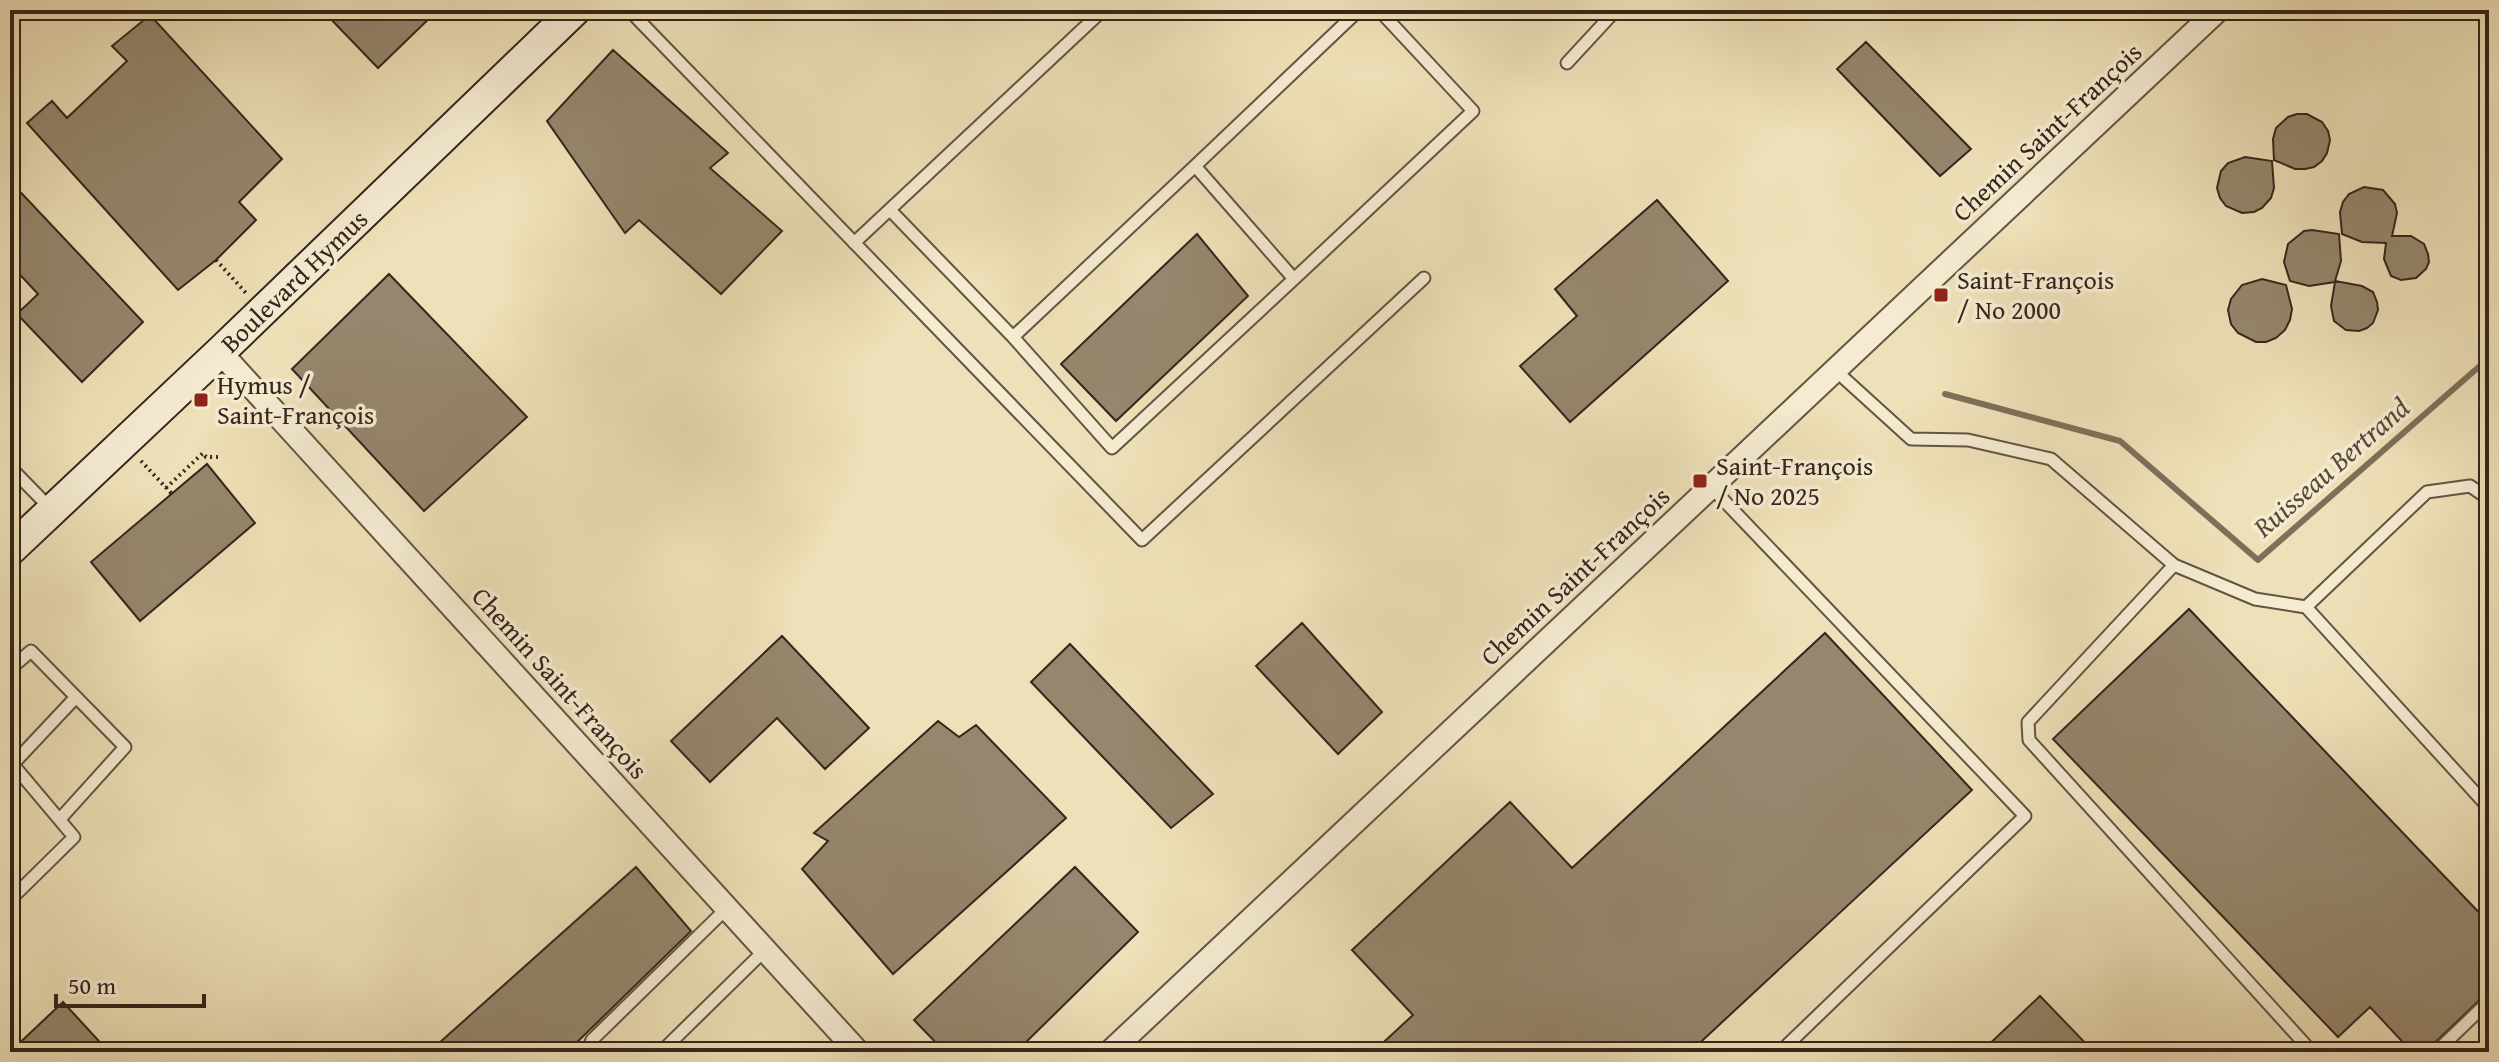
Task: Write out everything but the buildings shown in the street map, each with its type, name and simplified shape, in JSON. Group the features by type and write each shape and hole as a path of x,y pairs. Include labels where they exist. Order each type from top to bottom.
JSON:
{"street":[{"name":"Boulevard Hymus","path":"10,550 575,10"},
{"name":"Chemin Saint-François","path":"1110,1052 2218,10"},
{"name":"Chemin Saint-François","path":"220,352 858,1052"}],"lane":[{"path":"629,10 1142,540 1424,278"},
{"path":"854,243 1103,10"},
{"path":"1013,337 1359,10"},
{"path":"890,210 1013,337 1112,448 1473,111 1379,10"},
{"path":"1567,63 1616,10"},
{"path":"1195,166 1294,279"},
{"path":"1835,370 1911,439 1968,440 2051,459 2174,565 2255,599 2306,607 2489,808"},
{"path":"10,467 52,511"},
{"path":"2306,607 2427,492 2470,486 2489,499"},
{"path":"1711,487 2025,816 1780,1052"},
{"path":"2174,565 2028,722 2029,740 2312,1052"},
{"path":"10,669 31,651 125,747 60,819"},
{"path":"10,900 74,837 11,763 76,697"},
{"path":"587,1052 592,1040 727,908"},
{"path":"661,1052 765,950"},
{"path":"2436,1052 2489,1001"}],"path":[{"path":"216,260 247,294"},
{"path":"166,488 203,453 206,457 218,457"},
{"path":"139,459 172,494"}],"waterway":[{"name":"Ruisseau Bertrand","path":"1945,394 2120,441 2258,560 2489,358"}],"place":[{"name":"Saint-François / No 2000","path":"1941,295"},
{"name":"Hymus / Saint-François","path":"201,400"},
{"name":"Saint-François / No 2025","path":"1700,481"}]}
